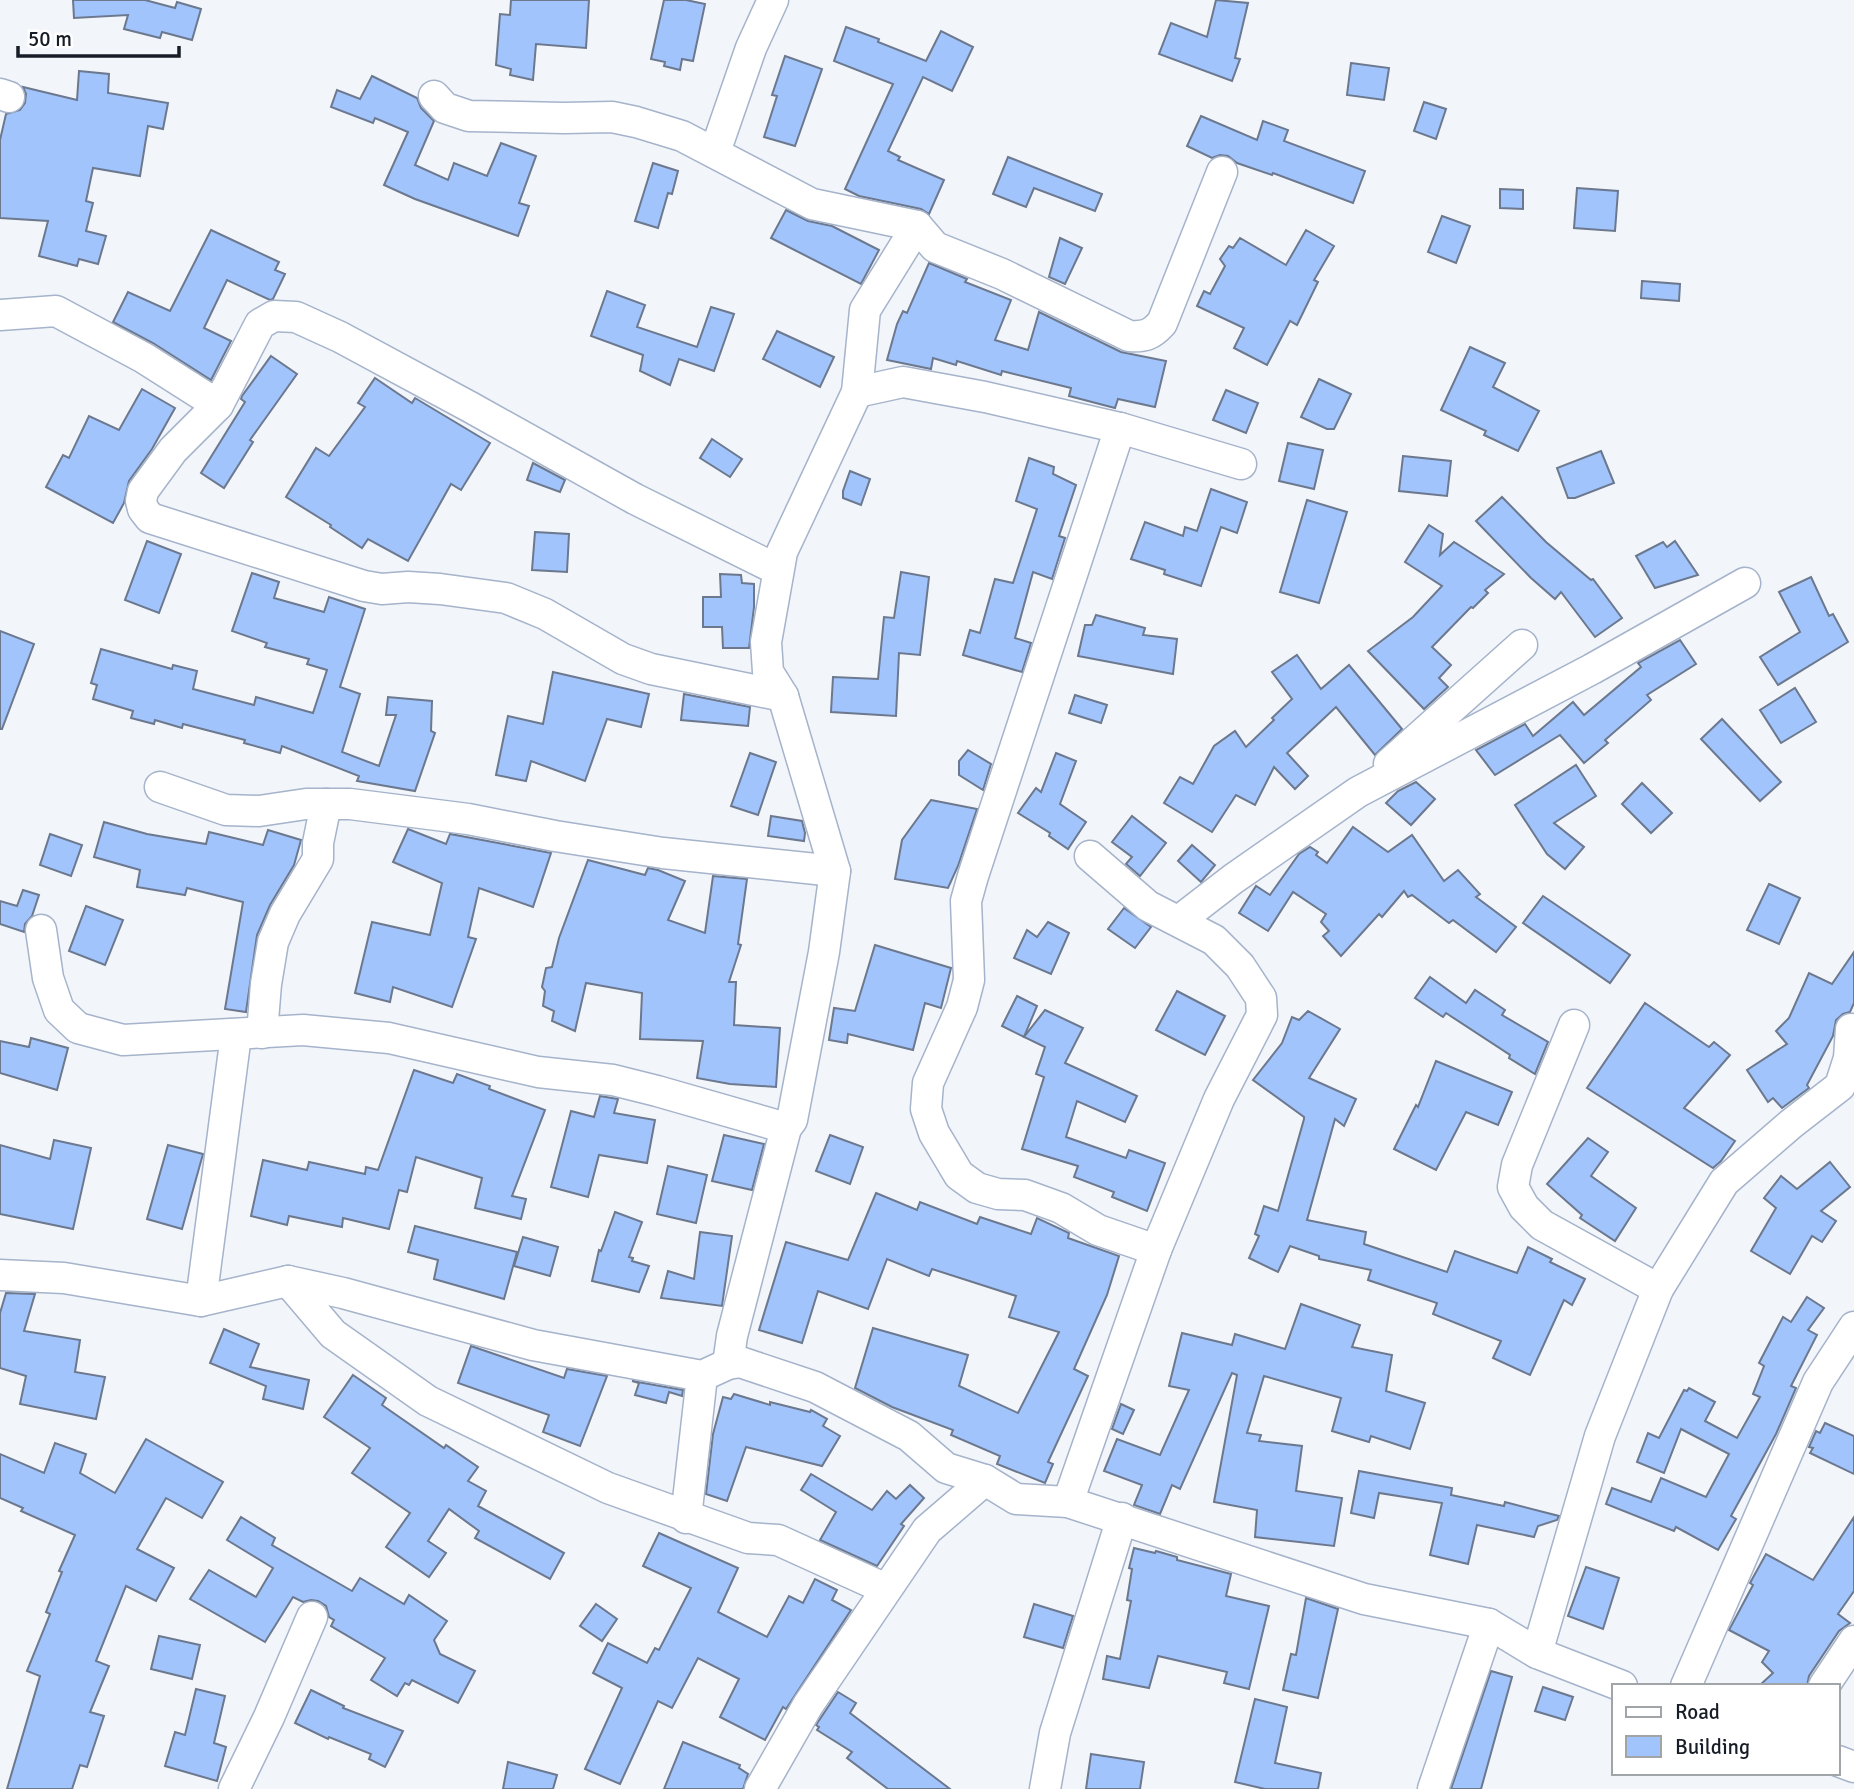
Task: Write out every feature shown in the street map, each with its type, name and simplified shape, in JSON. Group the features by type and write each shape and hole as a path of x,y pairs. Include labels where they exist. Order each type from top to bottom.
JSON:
{"street":[{"path":"715,152 751,48 773,0"},
{"path":"434,96 444,108 469,116 612,117 682,136 812,204 917,226 935,247 1002,274 1129,336 1143,337 1152,334 1162,323 1222,172"},
{"path":"686,1518 715,1370 732,1336 786,1128 792,1120 824,952 835,871 782,696 768,672 766,642 778,570 782,552 857,393 866,310 917,226"},
{"path":"0,315 55,311 144,358 218,405"},
{"path":"778,570 635,499 423,381 296,317 274,316 260,324 218,405 173,450 143,491 143,509 150,518 364,586 383,589 440,589 506,598 545,614 623,659 651,669 782,696"},
{"path":"857,393 903,382 985,397 1121,428 1241,464"},
{"path":"1121,428 973,876 966,901 969,981 962,1007 928,1083 926,1109 934,1133 959,1175 977,1188 998,1194 1025,1195 1061,1208 1098,1230 1156,1250"},
{"path":"1180,920 1233,879 1358,792 1592,669 1745,583"},
{"path":"1358,792 1521,645"},
{"path":"160,787 226,810 260,811 306,804 349,804 468,818 555,836 663,853 835,871"},
{"path":"201,1301 249,1034 266,984 273,942 285,914 318,859 318,843 326,804"},
{"path":"1068,1502 1156,1250 1219,1099 1262,1015 1261,998 1240,966 1214,940 1149,906 1090,856"},
{"path":"41,930 48,978 60,1010 78,1028 122,1041 303,1030 389,1038 538,1072 613,1080 786,1128"},
{"path":"1574,1025 1517,1166 1513,1187 1524,1207 1542,1225 1658,1289"},
{"path":"1537,1653 1600,1436 1658,1289 1724,1182 1840,1086 1849,1058 1851,1029"},
{"path":"0,1275 64,1278 201,1301 288,1281 343,1293 533,1345 715,1370 740,1362 815,1387 909,1436 946,1468 985,1480 1016,1499 1068,1502 1364,1599 1489,1623 1537,1653 1617,1684"},
{"path":"288,1281 333,1334 428,1401 608,1488 748,1538 778,1540 886,1589"},
{"path":"1687,1684 1818,1382 1854,1327"},
{"path":"760,1789 808,1705 927,1531 985,1480"},
{"path":"1045,1789 1055,1733 1122,1518"},
{"path":"234,1789 269,1717 312,1617"},
{"path":"1433,1789 1489,1623"},
{"path":"1825,1684 1854,1641"}],"building":[{"path":"73,0 145,0 175,8 177,2 201,9 192,40 162,32 160,38 124,29 128,15 74,18"},
{"path":"511,0 589,0 586,48 536,44 533,80 510,75 511,69 496,65 500,14 510,15"},
{"path":"664,0 686,0 705,4 693,61 682,59 680,70 664,66 665,62 651,59"},
{"path":"1216,0 1248,3 1235,58 1240,59 1232,81 1159,54 1171,23 1207,37"},
{"path":"846,27 926,61 941,31 973,47 952,91 923,77 888,151 900,157 898,160 944,180 929,214 921,209 859,196 845,189 893,84 834,61"},
{"path":"785,56 822,69 795,146 764,137 777,96 772,95"},
{"path":"1351,63 1389,68 1384,100 1347,95"},
{"path":"79,71 109,74 108,93 168,103 163,129 148,126 140,176 93,168 86,201 93,203 86,231 106,236 98,264 79,259 77,266 39,256 48,221 0,218 0,140 6,114 20,110 25,103 26,94 23,87 77,100"},
{"path":"372,76 417,98 421,108 434,121 415,165 448,180 454,163 487,176 501,143 536,156 519,203 529,206 518,236 384,185 408,132 375,118 373,123 331,107 337,90 360,99"},
{"path":"1424,102 1446,109 1436,139 1414,131"},
{"path":"1201,116 1257,140 1263,121 1288,130 1284,141 1365,171 1353,203 1273,173 1272,175 1237,163 1228,156 1212,158 1187,146"},
{"path":"1008,157 1102,194 1095,211 1034,188 1026,207 993,194"},
{"path":"653,163 678,171 672,194 668,193 658,228 635,221"},
{"path":"1577,188 1618,191 1615,231 1574,228"},
{"path":"1500,189 1523,190 1523,209 1500,208"},
{"path":"786,210 808,221 832,226 879,250 861,284 771,238"},
{"path":"1442,216 1470,226 1456,263 1428,252"},
{"path":"211,230 279,262 275,270 285,274 270,300 227,280 204,328 231,341 211,380 153,343 113,322 128,292 170,311"},
{"path":"1306,230 1334,246 1314,280 1318,282 1297,325 1290,321 1267,365 1234,348 1244,328 1197,306 1204,291 1210,294 1225,266 1220,259 1229,246 1233,248 1240,238 1286,265"},
{"path":"1060,238 1082,248 1065,284 1049,277"},
{"path":"929,263 967,279 965,282 1011,300 995,340 1028,350 1039,312 1121,352 1166,361 1155,407 1118,399 1115,408 1069,396 1071,388 1002,371 1001,375 957,361 956,365 933,358 931,369 887,360 897,324 903,311 907,313"},
{"path":"1642,281 1680,284 1679,301 1641,298"},
{"path":"607,291 645,305 637,327 697,347 711,307 734,314 714,371 679,359 670,385 640,371 643,355 591,336"},
{"path":"777,331 834,357 820,387 763,359"},
{"path":"1470,347 1505,363 1493,387 1539,411 1518,451 1484,435 1486,431 1441,410"},
{"path":"271,356 297,374 250,440 253,442 224,488 201,473 245,402 241,399 242,396"},
{"path":"375,378 412,403 415,398 490,443 461,490 451,484 408,561 368,539 362,548 286,497 316,448 329,456 365,407 358,403"},
{"path":"1319,379 1351,394 1334,429 1327,429 1301,417"},
{"path":"142,389 175,408 152,449 129,481 124,503 113,523 46,487 63,455 69,458 89,416 119,430"},
{"path":"1226,390 1258,403 1246,433 1213,420"},
{"path":"712,439 742,459 730,477 700,458"},
{"path":"1288,443 1323,450 1314,489 1279,481"},
{"path":"1601,451 1614,483 1575,498 1568,498 1557,468"},
{"path":"1403,456 1451,461 1447,496 1399,491"},
{"path":"1029,458 1054,467 1053,474 1076,485 1059,536 1065,538 1052,579 1033,572 1015,638 1031,643 1022,672 963,655 970,630 980,633 995,579 1013,583 1037,509 1016,501"},
{"path":"533,463 565,480 560,492 527,480"},
{"path":"850,471 870,479 861,505 843,498"},
{"path":"1211,489 1247,502 1237,533 1221,527 1201,586 1164,574 1165,570 1131,559 1145,522 1183,536 1185,527 1197,531"},
{"path":"1502,497 1546,542 1593,579 1622,618 1595,637 1561,592 1555,599 1531,578 1476,521"},
{"path":"1307,500 1347,512 1319,603 1280,592"},
{"path":"1429,525 1443,534 1440,555 1454,542 1504,574 1485,590 1488,593 1432,647 1451,665 1439,678 1448,687 1424,709 1368,651 1413,617 1442,586 1405,562"},
{"path":"535,532 569,534 567,572 532,570"},
{"path":"147,541 181,554 159,613 125,600"},
{"path":"1675,541 1698,575 1655,588 1636,556 1663,542 1667,547"},
{"path":"901,572 929,577 920,655 899,653 896,716 831,712 833,677 878,679 884,617 894,618"},
{"path":"252,573 279,582 274,598 324,612 329,597 365,609 340,687 360,694 342,752 379,766 396,715 386,715 388,697 432,701 431,731 435,733 415,791 357,781 359,776 282,746 280,753 244,743 245,740 183,724 182,728 155,720 154,724 131,718 133,711 93,699 97,685 91,683 101,649 172,669 173,665 197,671 193,689 254,705 256,697 313,713 327,670 307,664 309,659 265,647 267,643 232,631"},
{"path":"720,574 741,575 742,583 754,584 749,648 723,648 722,627 703,627 703,597 721,597"},
{"path":"1811,577 1829,616 1833,614 1848,642 1778,685 1760,657 1800,632 1779,592"},
{"path":"1096,615 1145,628 1143,635 1177,639 1173,674 1078,656 1085,625 1092,625"},
{"path":"0,631 34,644 2,729 0,729"},
{"path":"1680,640 1696,664 1647,695 1651,700 1605,740 1608,743 1584,763 1560,735 1495,775 1476,750 1525,724 1533,736 1573,702 1584,715 1641,667 1638,663"},
{"path":"1297,655 1321,689 1349,665 1402,729 1375,755 1336,707 1287,753 1308,776 1295,789 1274,767 1255,805 1236,795 1212,832 1164,803 1180,777 1193,784 1214,746 1235,731 1246,747 1274,720 1272,718 1292,699 1272,672"},
{"path":"553,672 649,694 641,727 607,719 585,781 531,761 526,781 496,775 508,716 543,724"},
{"path":"1795,688 1816,722 1781,743 1760,710"},
{"path":"684,694 750,707 748,726 681,720"},
{"path":"1075,695 1107,705 1101,723 1069,713"},
{"path":"1722,719 1781,782 1760,801 1701,739"},
{"path":"968,750 991,764 983,790 959,775 959,761"},
{"path":"750,753 776,762 758,815 731,806"},
{"path":"1056,753 1076,761 1060,804 1086,822 1068,849 1049,836 1050,833 1018,813 1036,788 1041,792"},
{"path":"1576,765 1596,796 1554,823 1584,847 1565,869 1547,854 1515,805"},
{"path":"1416,782 1435,799 1411,825 1386,803 1398,791"},
{"path":"1642,783 1672,813 1651,833 1622,804"},
{"path":"931,800 977,809 948,888 895,879 902,840"},
{"path":"771,816 802,821 804,841 768,836"},
{"path":"1132,816 1166,843 1140,876 1126,864 1132,857 1112,842"},
{"path":"104,822 147,834 206,844 209,832 263,845 268,830 301,840 294,865 270,905 257,935 246,1012 225,1009 243,902 187,888 185,895 137,887 140,870 94,857"},
{"path":"1353,827 1388,852 1412,835 1444,881 1458,870 1480,894 1476,897 1516,927 1496,952 1453,920 1449,923 1412,895 1408,897 1404,891 1382,917 1379,914 1341,956 1323,936 1329,931 1321,922 1326,914 1293,892 1268,931 1239,913 1256,886 1270,895 1299,854 1310,847 1327,863"},
{"path":"408,829 446,844 450,834 551,853 533,907 479,888 468,937 476,939 452,1007 393,987 390,1002 355,993 372,922 430,935 442,883 393,862"},
{"path":"50,834 82,845 71,876 40,865"},
{"path":"1192,845 1215,865 1201,882 1178,861"},
{"path":"588,860 645,875 648,868 658,870 685,881 668,920 705,933 713,876 747,879 738,944 741,945 729,982 736,982 734,1025 780,1028 776,1087 730,1084 697,1078 703,1041 640,1039 642,993 586,983 575,1031 552,1021 554,1011 543,1006 545,991 542,987 546,968 552,967 559,938"},
{"path":"1769,884 1800,898 1779,944 1747,930"},
{"path":"23,890 39,895 24,932 0,924 0,901 17,906"},
{"path":"1543,896 1630,955 1610,983 1523,923"},
{"path":"86,906 123,920 105,965 69,951"},
{"path":"1124,908 1151,927 1135,948 1108,929"},
{"path":"1048,922 1069,933 1051,974 1014,958 1027,930 1037,937"},
{"path":"875,945 951,968 941,1008 925,1003 913,1050 848,1034 847,1043 829,1040 834,1008 855,1011"},
{"path":"1854,952 1854,1003 1850,1012 1836,1020 1833,1036 1807,1085 1809,1088 1782,1108 1773,1098 1768,1102 1747,1070 1787,1044 1776,1031 1789,1018 1809,973 1832,984"},
{"path":"1430,977 1466,1003 1475,990 1505,1010 1502,1015 1548,1042 1535,1074 1446,1013 1443,1017 1415,998"},
{"path":"1177,991 1225,1016 1205,1055 1156,1030"},
{"path":"1017,996 1037,1006 1024,1037 1002,1026"},
{"path":"1645,1003 1709,1047 1714,1042 1730,1055 1684,1108 1735,1141 1713,1168 1587,1088"},
{"path":"1045,1010 1083,1028 1065,1063 1137,1096 1125,1122 1077,1101 1066,1137 1126,1158 1129,1150 1165,1163 1147,1211 1112,1197 1114,1192 1074,1177 1078,1166 1022,1149 1044,1077 1036,1074 1045,1047 1024,1037"},
{"path":"1308,1011 1340,1029 1309,1078 1356,1099 1344,1126 1335,1119 1307,1220 1366,1232 1364,1244 1447,1272 1455,1251 1517,1273 1528,1247 1552,1259 1550,1262 1585,1279 1572,1305 1564,1300 1530,1375 1493,1358 1501,1341 1433,1314 1437,1303 1368,1280 1371,1270 1319,1259 1319,1256 1290,1246 1278,1272 1249,1258 1259,1236 1255,1234 1264,1206 1278,1211 1304,1119 1253,1080 1282,1043 1292,1017 1299,1020"},
{"path":"31,1038 68,1048 57,1090 0,1073 0,1041 29,1047"},
{"path":"1436,1061 1512,1092 1498,1125 1466,1112 1436,1170 1394,1149 1416,1105 1418,1107"},
{"path":"414,1070 453,1083 457,1074 545,1110 512,1196 526,1199 521,1219 475,1208 482,1178 416,1157 407,1192 399,1190 389,1229 343,1218 342,1227 289,1216 287,1225 251,1216 263,1160 307,1170 309,1162 365,1174 366,1167 378,1170"},
{"path":"600,1096 618,1099 614,1113 655,1120 647,1163 599,1155 588,1197 551,1187 571,1111 594,1117"},
{"path":"724,1135 764,1144 752,1190 712,1181"},
{"path":"830,1135 863,1147 850,1184 816,1171"},
{"path":"1588,1138 1608,1152 1591,1176 1636,1208 1615,1241 1580,1218 1582,1215 1547,1184"},
{"path":"54,1140 91,1148 73,1229 0,1214 0,1145 50,1159"},
{"path":"168,1145 203,1154 182,1229 147,1219"},
{"path":"1830,1162 1850,1187 1821,1211 1836,1221 1822,1242 1812,1236 1790,1274 1751,1251 1776,1208 1764,1198 1781,1176 1797,1189"},
{"path":"668,1166 707,1175 696,1223 657,1214"},
{"path":"876,1193 917,1210 920,1202 977,1224 980,1217 1031,1234 1037,1218 1069,1233 1068,1238 1119,1256 1107,1295 1074,1369 1088,1376 1048,1462 1053,1464 1045,1483 997,1464 1000,1456 951,1435 953,1430 892,1407 855,1388 873,1328 968,1355 959,1386 1018,1413 1059,1332 1009,1317 1016,1296 932,1269 929,1276 887,1259 868,1309 818,1291 802,1343 759,1330 786,1242 848,1260"},
{"path":"615,1212 642,1222 629,1257 633,1258 632,1261 649,1266 639,1292 592,1281 599,1250 601,1251"},
{"path":"415,1226 517,1252 504,1299 434,1279 438,1260 408,1252"},
{"path":"700,1232 732,1236 722,1306 661,1298 668,1271 694,1279"},
{"path":"523,1237 558,1247 550,1276 514,1266"},
{"path":"6,1293 35,1294 24,1331 80,1340 75,1372 105,1377 96,1419 20,1404 26,1376 0,1368 0,1313"},
{"path":"1807,1297 1824,1308 1808,1330 1817,1335 1791,1386 1796,1388 1776,1434 1731,1516 1736,1519 1718,1550 1676,1527 1674,1531 1606,1504 1612,1488 1651,1502 1661,1478 1706,1497 1729,1454 1681,1429 1664,1473 1637,1462 1648,1433 1659,1438 1684,1390 1689,1388 1715,1402 1705,1421 1737,1438 1760,1397 1753,1394 1764,1366 1759,1363 1783,1317 1791,1322"},
{"path":"1301,1304 1360,1325 1352,1347 1392,1355 1386,1391 1425,1403 1410,1449 1371,1436 1369,1442 1332,1431 1341,1398 1264,1376 1247,1433 1261,1435 1259,1441 1302,1446 1296,1491 1342,1498 1334,1546 1255,1537 1257,1510 1214,1502 1237,1375 1232,1373 1180,1489 1172,1485 1160,1514 1134,1505 1142,1485 1104,1471 1117,1439 1160,1455 1189,1390 1169,1386 1182,1333 1232,1345 1235,1334 1285,1349"},
{"path":"224,1329 259,1344 250,1367 309,1380 303,1409 263,1399 266,1386 210,1363"},
{"path":"471,1346 564,1378 567,1369 607,1376 580,1446 543,1432 549,1415 458,1383"},
{"path":"353,1375 386,1398 382,1405 444,1448 446,1445 478,1467 468,1481 486,1491 478,1506 564,1553 550,1579 475,1538 479,1531 449,1509 428,1541 446,1553 429,1577 386,1547 410,1513 352,1473 370,1448 324,1417"},
{"path":"632,1381 683,1390 682,1396 669,1392 666,1403 635,1395 639,1383"},
{"path":"734,1394 770,1405 770,1402 810,1412 811,1410 827,1419 823,1426 840,1436 822,1466 746,1447 727,1501 706,1494 713,1434 723,1397 731,1399"},
{"path":"1121,1404 1134,1410 1123,1434 1112,1429"},
{"path":"1825,1423 1854,1436 1854,1474 1810,1453 1813,1448 1809,1447 1816,1431 1820,1433"},
{"path":"146,1439 223,1482 202,1518 166,1498 137,1549 174,1568 156,1601 126,1586 96,1661 109,1666 90,1712 104,1716 87,1767 80,1765 72,1789 7,1789 40,1676 27,1671 50,1614 46,1612 62,1572 59,1571 75,1535 21,1511 23,1508 0,1498 0,1454 44,1473 55,1443 86,1454 80,1473 115,1493"},
{"path":"1359,1471 1452,1488 1451,1495 1504,1506 1505,1502 1559,1516 1557,1520 1538,1526 1534,1537 1477,1525 1468,1564 1430,1555 1442,1503 1379,1493 1374,1518 1351,1513"},
{"path":"811,1474 872,1510 887,1491 896,1499 910,1485 924,1498 901,1524 904,1526 877,1566 820,1540 836,1512 801,1490"},
{"path":"241,1517 275,1538 272,1545 352,1591 360,1578 404,1604 409,1595 447,1621 434,1640 440,1654 475,1671 458,1703 412,1680 409,1685 405,1683 397,1696 371,1680 385,1658 331,1626 334,1620 329,1617 326,1606 318,1601 303,1602 293,1597 265,1642 190,1599 209,1570 256,1597 273,1568 227,1540"},
{"path":"1854,1517 1854,1591 1838,1614 1850,1623 1839,1631 1809,1676 1807,1684 1761,1684 1773,1673 1762,1662 1769,1651 1729,1630 1753,1585 1750,1583 1766,1554 1813,1580"},
{"path":"659,1533 738,1568 718,1612 767,1637 789,1596 803,1603 815,1579 837,1590 832,1600 851,1610 786,1709 783,1707 765,1740 720,1717 739,1679 698,1658 672,1708 658,1701 620,1784 585,1769 622,1688 593,1673 608,1643 647,1663 655,1648 659,1650 691,1588 643,1566"},
{"path":"1134,1548 1155,1553 1156,1551 1177,1557 1177,1560 1231,1574 1226,1596 1269,1606 1249,1689 1224,1683 1227,1672 1158,1656 1149,1688 1103,1679 1107,1656 1120,1659 1131,1601 1127,1600 1132,1569 1129,1568"},
{"path":"1586,1567 1619,1578 1603,1629 1568,1616"},
{"path":"1306,1598 1338,1609 1318,1698 1283,1690 1291,1654 1296,1655"},
{"path":"596,1604 617,1619 602,1641 580,1626"},
{"path":"1034,1604 1073,1616 1063,1648 1024,1637"},
{"path":"159,1636 200,1645 192,1679 151,1669"},
{"path":"1491,1671 1512,1677 1481,1789 1451,1789"},
{"path":"1543,1687 1573,1697 1565,1720 1535,1711"},
{"path":"196,1689 225,1696 214,1743 226,1747 217,1781 165,1766 175,1732 185,1735"},
{"path":"311,1690 344,1706 343,1708 403,1731 385,1767 369,1759 371,1754 329,1737 328,1739 295,1723"},
{"path":"838,1692 856,1703 850,1713 950,1789 888,1789 847,1758 852,1752 817,1730 819,1727 816,1725"},
{"path":"1255,1699 1287,1707 1275,1763 1321,1773 1318,1789 1265,1789 1235,1782"},
{"path":"683,1742 740,1765 739,1768 748,1774 743,1789 664,1789"},
{"path":"1091,1754 1144,1762 1140,1789 1086,1789"},
{"path":"508,1762 557,1775 553,1789 503,1789"}]}
